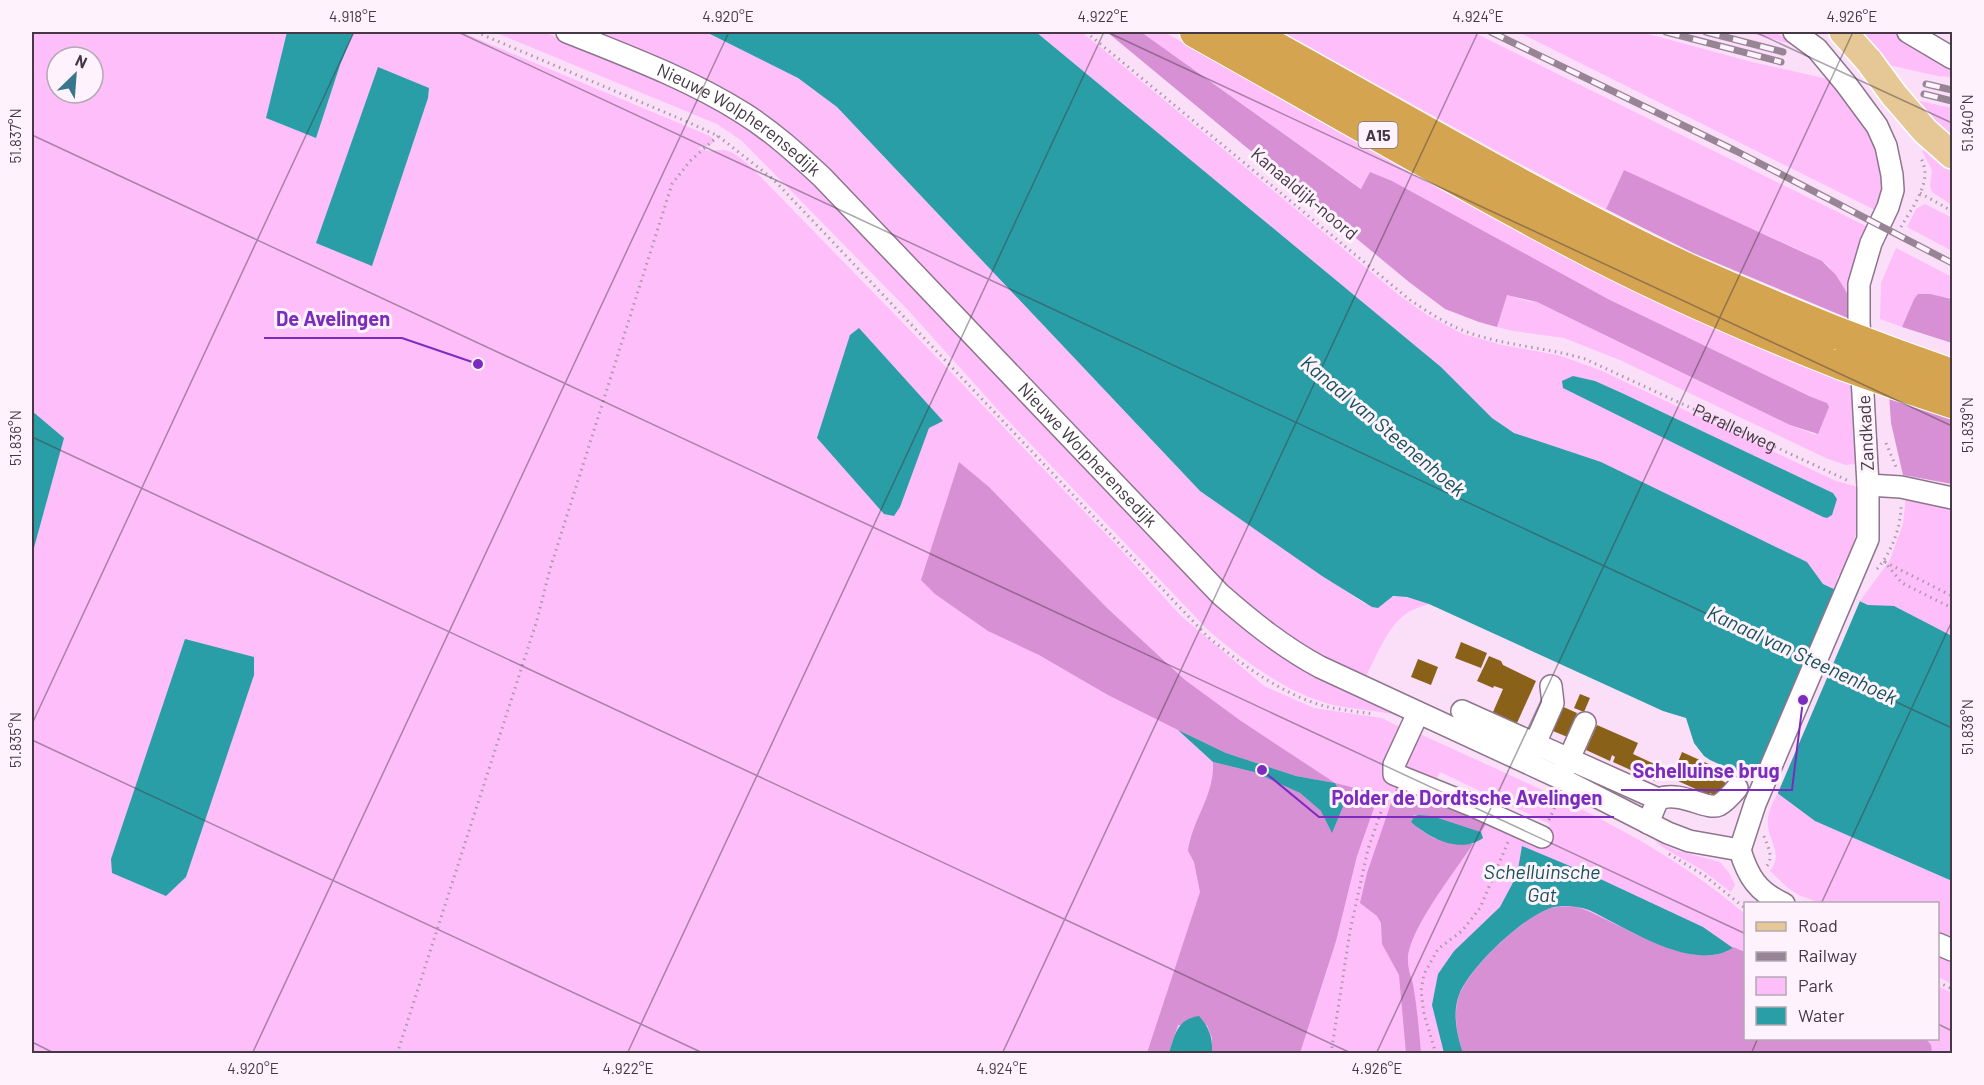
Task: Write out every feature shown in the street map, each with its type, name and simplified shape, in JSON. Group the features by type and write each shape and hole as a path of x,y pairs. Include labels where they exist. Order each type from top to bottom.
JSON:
{"highway":[{"name":"A15","path":"1196,32 1569,241 1759,331 1841,349 1894,368 1953,402"},
{"name":"A15","path":"1247,32 1581,217 1678,265 1764,303 1841,349"},
{"name":"A15","path":"1894,368 1953,375"}],"main road":[{"path":"1844,32 1925,131 1953,155"}],"street":[{"name":"Nieuwe Wolpherensedijk","path":"567,32 668,73 743,112 785,143 822,177 1220,594 1254,625 1320,667 1418,712 1531,753 1569,759 1658,799"},
{"name":"Zandkade","path":"1740,850 1755,804 1868,539 1868,485 1858,322 1859,284 1871,243 1888,207 1893,190 1893,175 1886,146 1877,126 1817,49 1794,32"},
{"path":"1908,32 1953,58"},
{"path":"1868,485 1901,487 1953,498"},
{"path":"1531,753 1553,703 1551,686"},
{"name":"Nieuwe Wolpherensedijk","path":"1462,711 1531,753 1560,786 1668,833 1689,840 1740,850"},
{"path":"1418,712 1395,765 1394,774 1542,837"},
{"path":"1560,786 1585,723"},
{"path":"1648,823 1658,799 1665,796 1680,796 1713,806 1726,800 1737,788"},
{"path":"1740,850 1752,879 1764,893 1782,902"},
{"path":"1939,944 1953,950"}],"path":[{"path":"397,1053 534,632 550,569 672,184 690,161 718,136 476,32"},
{"name":"Kanaaldijk-noord","path":"1086,32 1410,300 1430,314 1468,332 1521,345"},
{"path":"1920,193 1953,212"},
{"name":"Parallelweg","path":"1521,345 1556,350 1603,367 1830,473 1868,485"},
{"path":"1884,561 1895,539 1901,515 1901,487"},
{"path":"1884,561 1953,596"},
{"path":"1884,561 1902,583 1953,608"},
{"path":"1331,1053 1350,931 1368,849 1394,774"},
{"path":"1542,837 1560,786"},
{"path":"1436,1053 1424,1014 1421,991 1424,974 1438,949 1462,931 1480,908 1508,845 1512,823"},
{"path":"1733,897 1744,907"},
{"path":"1939,982 1953,989"}],"green space":[{"path":"32,32 461,32 710,136 715,141 698,148 730,152 750,166 945,366 1180,615 1264,686 1314,708 1382,718 1402,728 1385,778 1484,826 1490,818 1543,841 1550,824 1440,772 1433,786 1403,771 1420,734 1547,792 1630,835 1709,885 1744,913 1744,1040 1939,1040 1939,986 1952,993 1952,1053 32,1053"},
{"path":"494,32 544,32 690,93 739,120 822,188 1213,601 1256,638 1289,661 1400,714 1399,716 1326,703 1294,690 1249,662 1208,630 999,411 908,310 742,141 717,124"},
{"path":"593,32 706,32 798,78 837,107 1200,491 1365,604 1397,597 1429,604 1409,612 1397,622 1386,637 1365,678 1297,645 1228,592 837,180 781,126 724,88"},
{"path":"1036,32 1082,32 1400,296 1427,315 1463,334 1502,345 1558,355 1600,370 1836,481 1858,487 1858,528 1842,576 1838,575 1835,590 1823,584 1807,562 1514,433 1492,418 1441,367","holes":["1624,394 1833,493 1837,499 1827,518 1592,402"]},
{"path":"1141,32 1164,32 1419,175 1851,379 1855,464 1846,465 1828,459 1620,360 1564,338 1497,327 1506,294 1537,302 1790,425 1816,435 1827,403 1608,299 1542,264 1362,189"},
{"path":"1283,32 1473,32 1868,227 1853,270 1850,298 1828,265 1624,170 1606,209 1511,159"},
{"path":"1518,32 1641,32 1752,62 1832,80 1869,134 1879,156 1883,183 1882,198 1877,211"},
{"path":"1746,32 1776,32 1793,44 1788,43"},
{"path":"1860,32 1893,32 1952,65 1952,78 1884,64"},
{"path":"1911,99 1952,108 1952,141"},
{"path":"1926,148 1952,171 1952,205 1932,192 1930,186 1932,170 1922,151"},
{"path":"1925,204 1952,218 1952,251 1907,227 1916,209"},
{"path":"1896,248 1952,277 1952,299 1947,297 1914,299 1902,327 1880,319 1881,283"},
{"path":"1906,497 1946,503 1952,516 1952,636 1894,607 1874,607 1860,601 1890,560 1903,524"},
{"path":"1778,792 1815,821 1952,881 1952,941 1939,935 1939,902 1818,902 1789,889 1770,871 1776,858 1768,827 1768,817"},
{"path":"1654,840 1675,850 1720,862 1735,885 1731,892 1702,870"},
{"path":"1939,954 1952,958 1952,984 1939,978"}],"shaded area":[{"path":"1107,32 1141,32 1361,189 1370,172 1392,181 1608,299 1827,403 1829,407 1818,434 1790,425 1537,302 1507,295 1497,327 1445,309 1409,282"},
{"path":"1624,170 1822,261 1836,275 1850,298 1850,319 1693,253 1606,209"},
{"path":"1918,294 1952,299 1952,343 1902,327"},
{"path":"1889,393 1952,415 1952,484 1903,475 1891,423"},
{"path":"959,462 989,487 1107,608 1185,680 1241,721 1335,783 1296,776 1226,753 1108,695 1039,655 988,631 935,594 921,580"},
{"path":"1213,762 1254,772 1300,793 1321,811 1335,783 1379,794 1357,856 1336,941 1300,1053 1212,1053 1212,1038 1207,1025 1178,1025 1169,1053 1147,1053 1200,892 1194,862 1188,851 1207,796 1213,774"},
{"path":"1398,783 1490,818 1481,832 1432,816 1414,815 1411,822 1434,838 1454,843 1473,844 1423,919 1410,949 1408,964 1418,1018 1421,1053 1406,1053 1399,975 1382,944 1381,923 1377,916 1360,903 1367,873"},
{"path":"1575,906 1654,942 1696,955 1716,955 1733,947 1744,952 1744,1040 1927,1040 1931,1045 1932,1053 1463,1054 1456,1013 1463,987 1483,961 1509,935 1536,915 1558,907"}],"water":[{"path":"287,32 354,32 340,65 316,138 266,118"},
{"name":"Kanaal van Steenenhoek","path":"706,32 1036,32 1441,367 1492,418 1514,433 1601,462 1807,562 1823,584 1868,605 1894,606 1952,636 1952,881 1815,821 1756,777 1710,760 1694,743 1686,718 1663,711 1429,604 1407,597 1393,596 1378,608 1372,607 1322,576 1200,491 837,107 798,78"},
{"path":"378,67 429,88 428,98 372,266 316,243"},
{"path":"859,328 943,421 929,428 900,507 894,516 884,514 817,438 850,335"},
{"path":"1573,376 1595,381 1624,394 1833,493 1837,499 1832,515 1827,518 1823,517 1563,388 1562,381"},
{"path":"32,411 64,438 32,555"},
{"path":"185,639 254,657 254,675 186,877 166,896 112,873 111,859"},
{"path":"1178,730 1226,753 1296,776 1335,783 1344,804 1332,833 1321,811 1300,793 1254,772 1213,762"},
{"path":"1414,816 1432,816 1481,832 1483,838 1465,845 1436,839 1411,822"},
{"name":"Schelluinsche Gat","path":"1522,846 1596,877 1703,927 1733,948 1717,954 1699,955 1679,952 1640,937 1589,910 1568,906 1548,909 1510,934 1474,971 1459,995 1456,1009 1457,1031 1463,1053 1444,1053 1432,1005 1438,974 1454,951 1500,907 1517,875"},
{"path":"1199,1016 1210,1033 1212,1053 1169,1053 1181,1024"}],"pier":[{"path":"1835,590 1860,601 1777,795 1754,779"}],"building":[{"path":"1461,642 1487,653 1481,668 1455,658"},
{"path":"1489,656 1536,681 1517,723 1493,712 1503,689 1494,686 1493,688 1477,681"},
{"path":"1418,659 1438,667 1431,685 1411,677"},
{"path":"1580,694 1590,698 1584,712 1574,708"},
{"path":"1559,705 1577,713 1573,723 1576,724 1570,738 1548,729"},
{"path":"1597,725 1638,743 1633,754 1661,767 1655,781 1613,762 1615,757 1612,755 1610,761 1586,750"},
{"path":"1682,752 1713,766 1710,774 1726,783 1720,798 1678,781 1685,764 1678,762"}],"railway":[{"path":"1491,32 1736,151 1952,263"},
{"path":"1666,32 1781,62"},
{"path":"1706,32 1783,52"},
{"path":"1926,84 1952,90"},
{"path":"1924,94 1952,101"}],"place":[{"name":"De Avelingen","path":"478,364"},
{"name":"Schelluinse brug","path":"1803,700"},
{"name":"Polder de Dordtsche Avelingen","path":"1262,770"}]}
